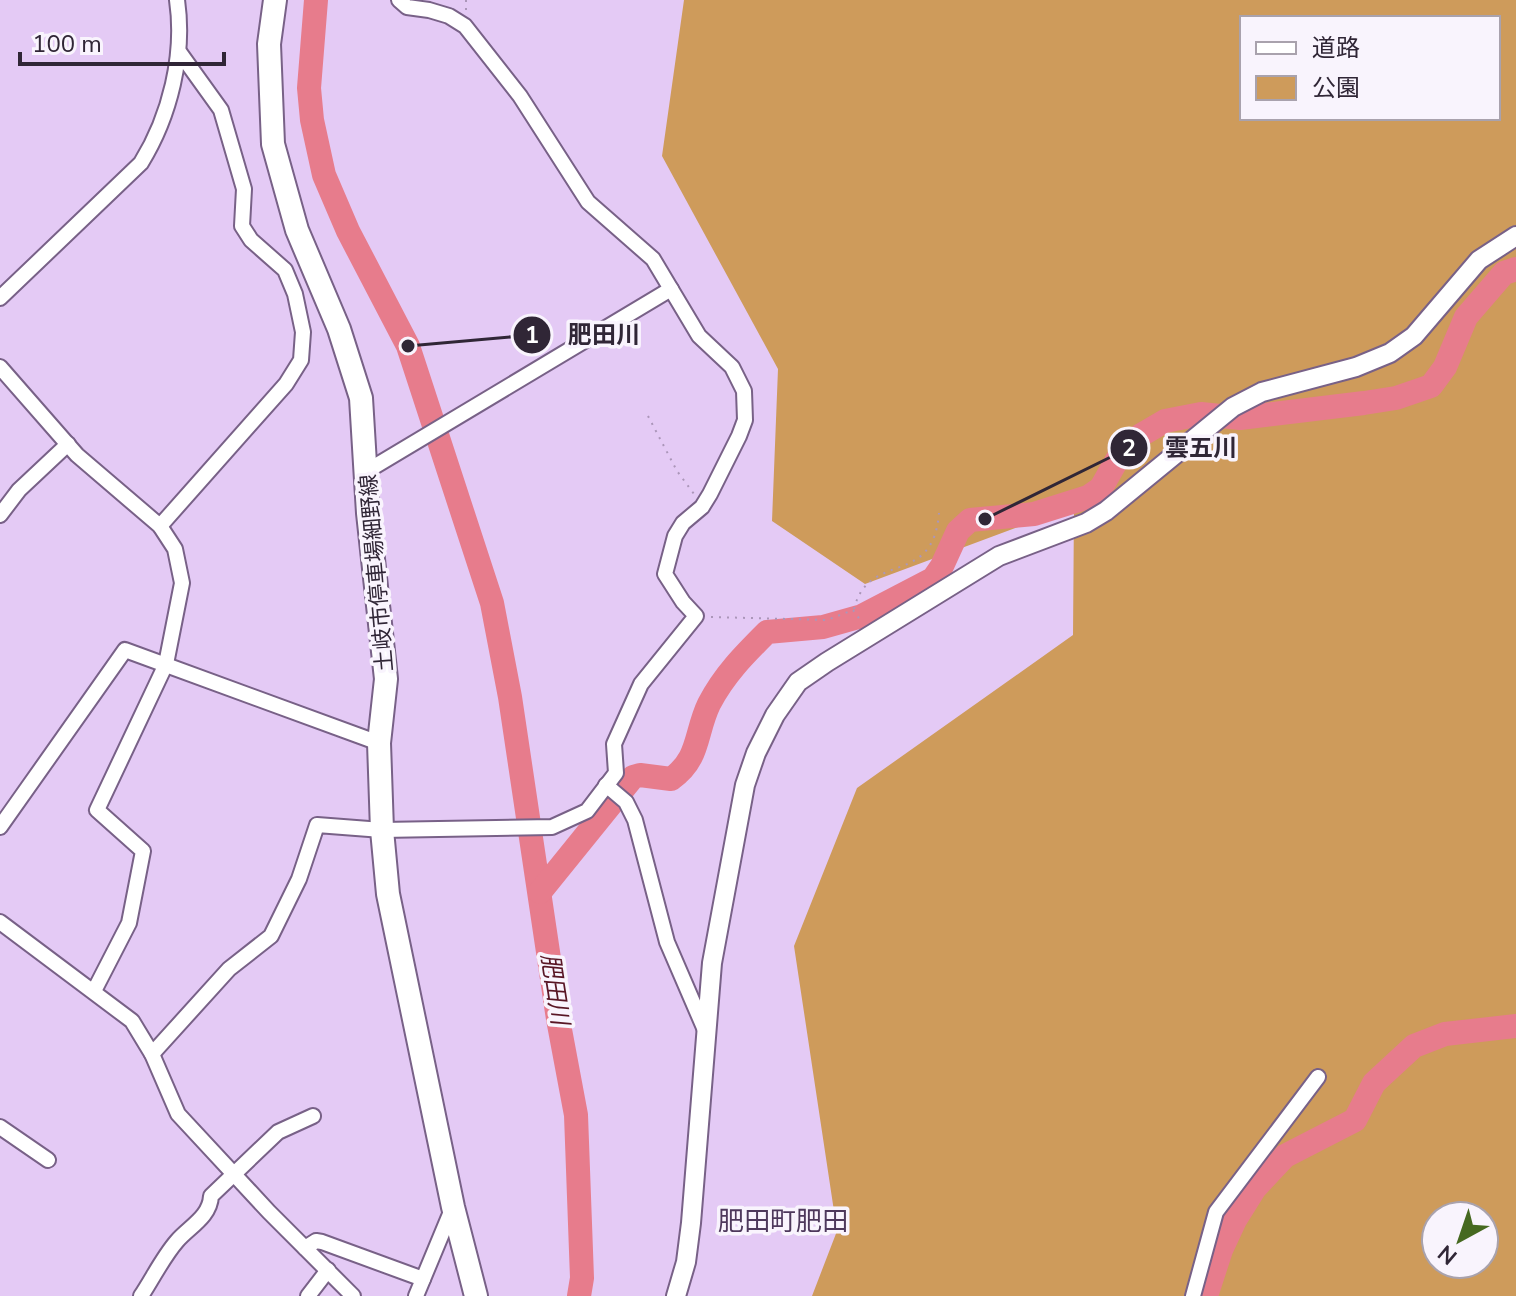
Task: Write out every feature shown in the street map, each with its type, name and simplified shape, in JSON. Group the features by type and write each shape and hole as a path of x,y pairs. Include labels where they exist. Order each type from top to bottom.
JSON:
{"main road":[{"name":"土岐市停車場細野線","path":"275,0 269,44 273,144 297,230 339,329 361,398 368,513 386,679 379,743 382,830 390,907 453,1207 476,1296"}],"street":[{"path":"0,298 141,163 157,137 180,53 177,0"},
{"path":"152,1054 229,969 271,936 299,879 317,825 382,830 552,827 587,811 616,773 614,744 641,684 696,616 665,574 675,536 683,523 704,504 745,420 744,391 732,367 699,336 653,259 588,202 520,96 465,26 439,13 407,7 399,0"},
{"path":"160,526 286,384 301,360 303,332 295,294 285,270 251,240 242,226 244,189 221,110 180,53"},
{"path":"676,1296 686,1262 691,1223 712,963 745,785 756,753 775,715 798,682 999,556 1086,523 1136,488 1233,407 1262,392 1356,367 1390,353 1414,336 1479,260 1516,236"},
{"path":"367,471 671,289"},
{"path":"0,367 77,455 160,526 175,549 182,583 166,664 97,810 143,851 129,923 94,991"},
{"path":"0,515 28,481 68,444"},
{"path":"0,827 125,650 379,743"},
{"path":"608,787 626,802 635,820 667,942 705,1030"},
{"path":"0,922 132,1021 152,1054 178,1114 353,1296"},
{"path":"1193,1296 1216,1212 1318,1077"},
{"path":"141,1296 177,1241 205,1214 211,1196 278,1132 313,1116"},
{"path":"0,1127 48,1160"},
{"path":"416,1296 453,1207"},
{"path":"305,1248 316,1241 322,1242 423,1279"},
{"path":"308,1296 328,1270"}],"path":[{"path":"648,416 677,471 704,504"},
{"path":"870,636 853,610 856,599 874,578 917,560 925,553 936,535 939,513"},
{"path":"696,616 827,620 853,610"}],"green space":[{"path":"684,0 1516,0 1516,1296 812,1296 837,1231 794,946 857,788 1073,635 1074,506 865,584 772,521 778,369 662,156"}],"waterway":[{"name":"肥田川","path":"316,0 309,88 312,120 324,175 348,231 408,346 492,603 510,697 558,1019 576,1115 582,1278 579,1296"},
{"path":"540,892 633,777 671,779 687,763 709,704 721,684 767,632 823,627 862,616 933,579 958,531 970,520 1034,514 1088,497 1101,488 1121,453 1141,435 1165,421 1201,414 1240,418 1364,403 1396,398 1431,386 1445,367 1466,317 1504,273 1516,269"},
{"path":"1206,1296 1235,1220 1255,1188 1285,1156 1355,1120 1374,1083 1414,1046 1445,1034 1516,1026"}],"place":[{"name":"肥田川","path":"408,346"},
{"name":"雲五川","path":"985,519"}],"district":[{"name":"肥田町肥田","path":"783,1221"}]}
